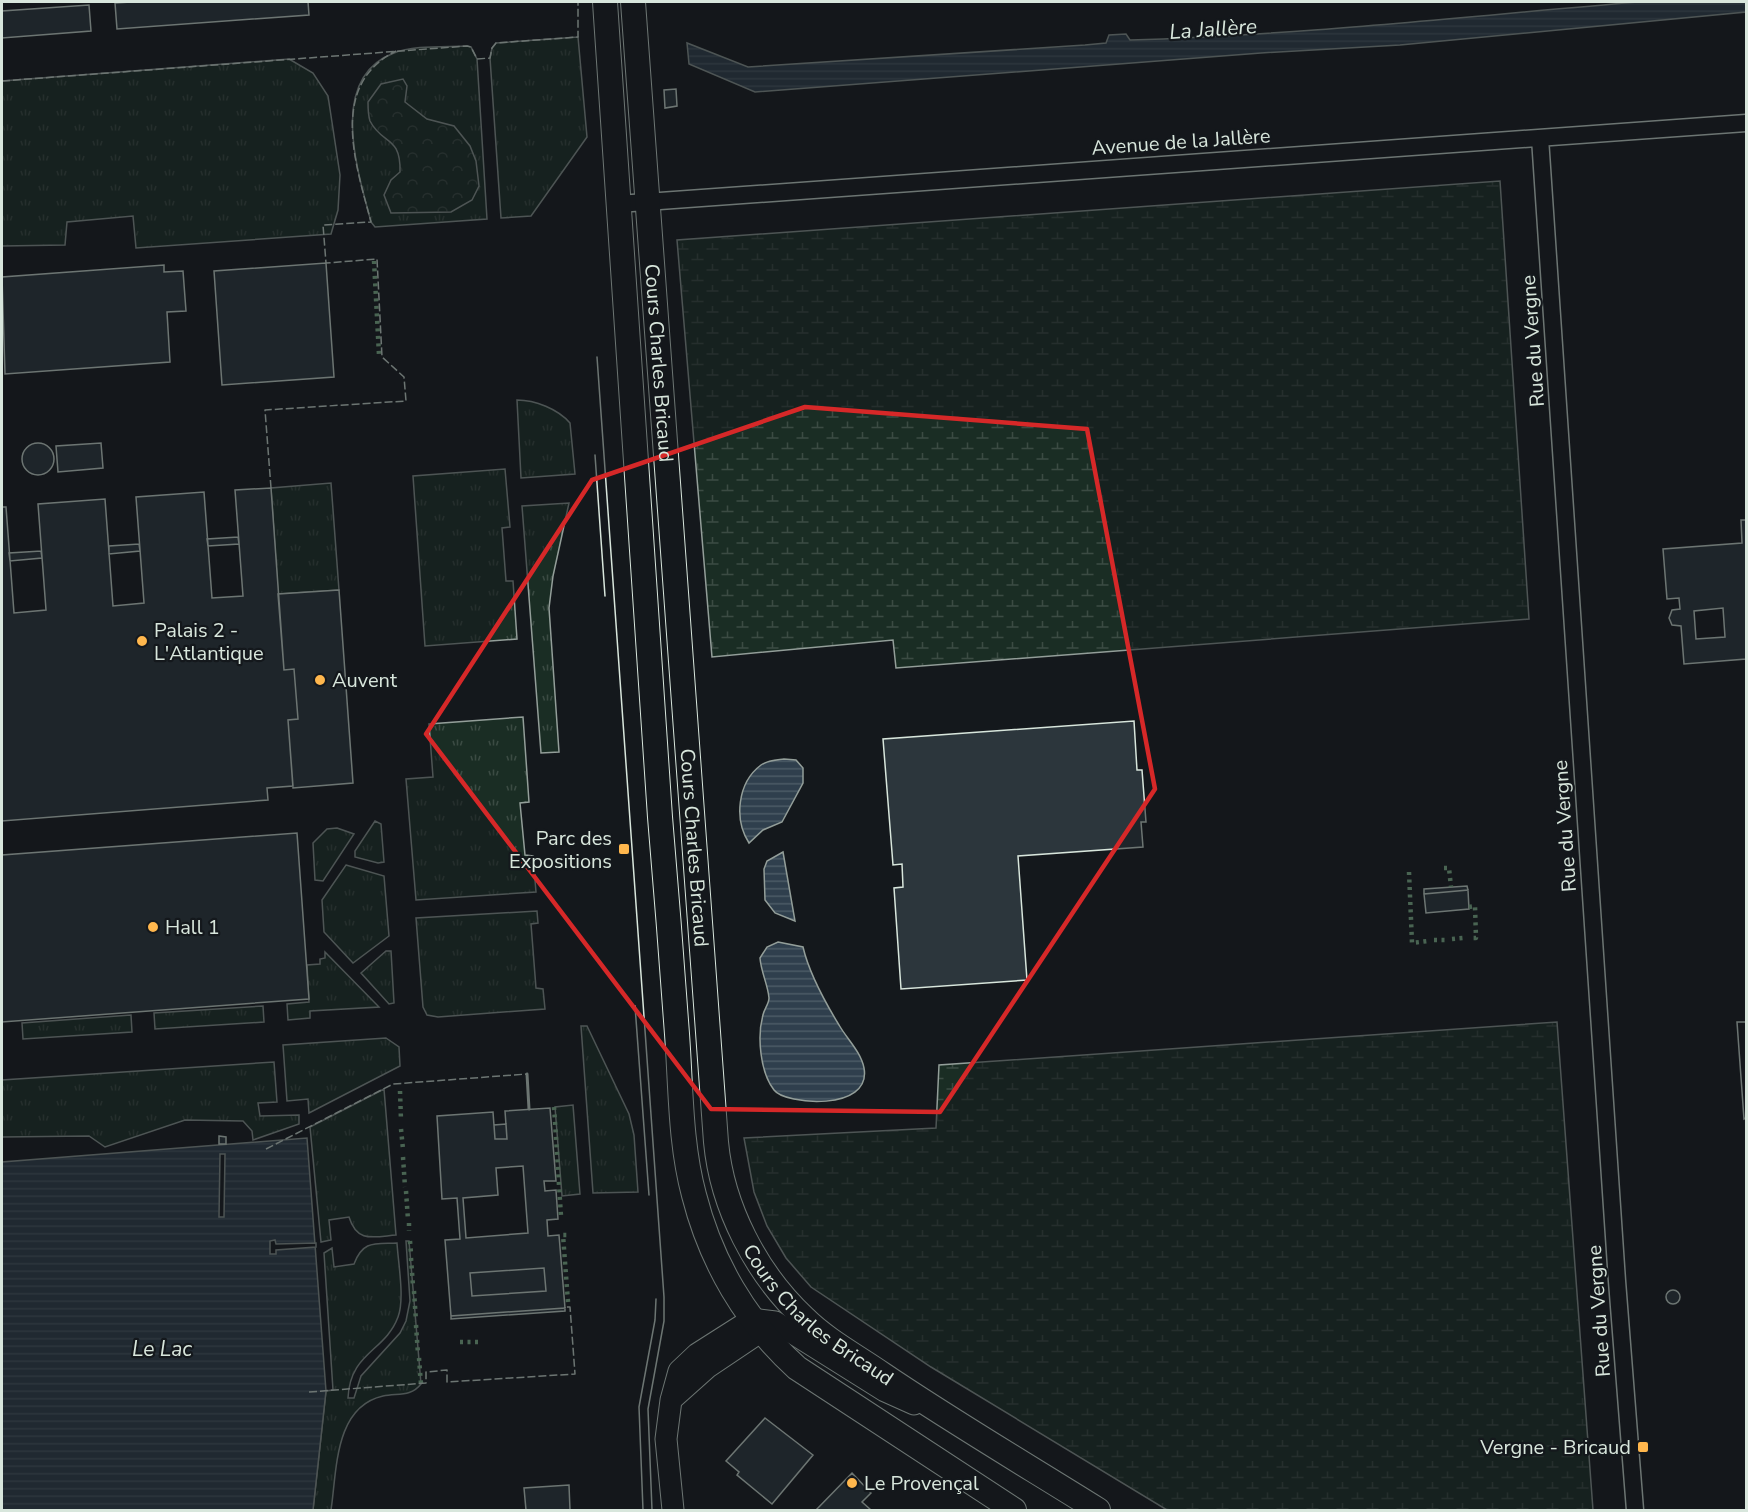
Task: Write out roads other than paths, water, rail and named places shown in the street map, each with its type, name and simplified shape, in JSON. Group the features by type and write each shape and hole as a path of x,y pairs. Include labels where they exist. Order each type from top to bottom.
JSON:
{"main road":[{"name":"Cours Charles Bricaud","path":"605,2 685,1145 692,1186 706,1235 730,1286 770,1320 797,1368 1014,1510"},
{"name":"Cours Charles Bricaud","path":"633,2 718,1162 722,1184 740,1230 777,1287 770,1320"},
{"name":"Cours Charles Bricaud","path":"770,1320 824,1335 949,1419 1098,1510"}],"street":[{"name":"Avenue de la Jallère","path":"618,204 1746,123"},
{"name":"Rue du Vergne","path":"1540,138 1616,1269 1635,1510"},
{"path":"673,1510 666,1439 671,1400 679,1371 697,1354 770,1320"}],"water":[{"path":"1638,2 1746,2 1746,12 1400,45 1261,53 755,92 689,64 687,43 748,67 1085,45 1106,43 1109,35 1126,34 1130,40 1194,38"},
{"path":"784,759 796,760 803,768 803,783 782,822 763,830 749,843 741,824 740,813 740,802 747,782 761,765"},
{"path":"783,852 795,921 775,913 765,900 764,869 767,861"},
{"path":"778,942 803,947 813,977 823,997 862,1062 863,1082 855,1092 842,1098 826,1101 794,1099 781,1095 769,1082 760,1043 761,1024 769,998 760,958 767,947"},
{"name":"Le Lac","path":"307,1138 326,1391 313,1510 2,1510 2,1162"}],"tram line":[{"path":"597,357 664,1297 664,1321 648,1409 652,1510"},
{"path":"595,455 605,596"},
{"path":"635,1006 649,1195"},
{"path":"643,1510 639,1407 655,1320 656,1299"}],"place":[{"name":"Palais 2 - L'Atlantique","path":"142,641"},
{"name":"Auvent","path":"320,680"},
{"name":"Parc des Expositions","path":"624,849"},
{"name":"Hall 1","path":"153,927"},
{"name":"Vergne - Bricaud","path":"1643,1447"},
{"name":"Le Provençal","path":"852,1483"}],"water label":[{"name":"La Jallère","path":"1213,29"}]}
